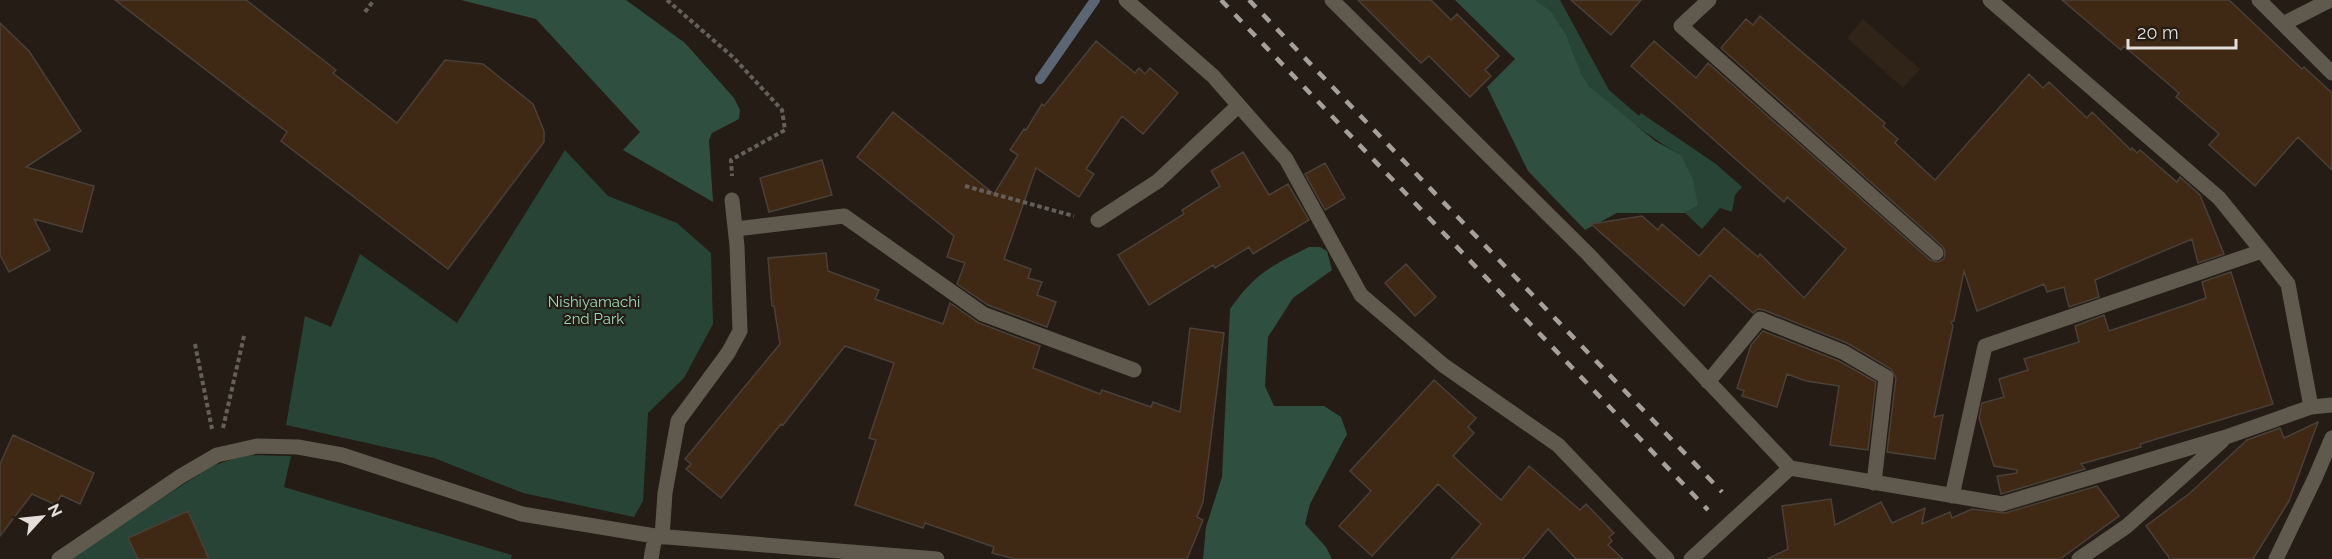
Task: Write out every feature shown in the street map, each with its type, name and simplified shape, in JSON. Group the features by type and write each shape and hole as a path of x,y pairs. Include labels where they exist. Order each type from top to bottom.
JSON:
{"street":[{"path":"1126,0 1213,76 1286,159 1361,295 1443,365 1558,445 1667,559"},
{"path":"1332,0 1588,254 1790,468 2001,504 2226,437 2311,407 2332,405"},
{"path":"1709,0 1681,27 1936,253"},
{"path":"1990,0 2219,198 2262,250 2288,284 2311,407"},
{"path":"2259,0 2332,73"},
{"path":"2283,24 2330,0"},
{"path":"1098,220 1158,181 1238,106"},
{"path":"651,559 659,536 678,421 728,353 740,331 736,229 732,200"},
{"path":"736,229 844,216 983,315 1134,370"},
{"path":"1952,496 1985,346 2262,250"},
{"path":"1708,382 1760,319 1843,352 1886,377 1874,483"},
{"path":"2079,559 2127,526 2226,437"},
{"path":"2276,559 2332,438"},
{"path":"59,559 181,476 217,455 257,446 298,447 342,455 522,514 659,536 798,553 937,559"},
{"path":"1691,559 1790,468"}],"path":[{"path":"365,12 374,0"},
{"path":"667,0 734,58 782,110 785,130 731,160 732,200"},
{"path":"965,186 1073,215 1079,219"},
{"path":"217,455 244,336"},
{"path":"195,344 217,455"}],"shaded area":[{"path":"1863,19 1920,69 1903,88 1847,38"}],"green space":[{"path":"461,0 626,0 685,43 734,98 740,110 739,119 712,133 709,140 713,202 623,150 640,132 536,19"},
{"path":"1455,0 1536,0 1551,12 1566,34 1581,74 1590,87 1655,141 1681,155 1693,180 1698,206 1685,213 1617,213 1585,230 1528,171 1487,87 1515,59"},
{"path":"1536,0 1560,0 1609,90 1639,116 1641,113 1716,164 1742,187 1735,195 1732,212 1720,208 1702,229 1685,213 1698,206 1681,155 1626,118 1598,95 1581,74 1563,30 1553,16"},
{"name":"Nishiyamachi 2nd Park","path":"565,150 608,196 677,223 711,253 713,324 684,378 648,413 643,501 634,517 523,493 434,458 286,425 305,316 331,327 360,254 457,323"},
{"path":"1309,247 1320,247 1327,251 1332,270 1293,298 1268,337 1265,386 1274,406 1324,406 1341,417 1347,434 1310,504 1305,524 1326,547 1332,559 1203,559 1206,527 1222,477 1230,309 1256,279"},
{"path":"245,455 291,456 284,487 512,555 511,559 67,559 212,466"}],"building":[{"path":"115,0 246,0 336,70 333,73 397,123 445,60 483,64 533,104 544,131 544,142 448,269 281,141 287,132"},
{"path":"1358,0 1431,0 1451,20 1457,14 1499,56 1485,70 1491,76 1470,97 1429,56 1421,63"},
{"path":"1571,0 1641,0 1611,35"},
{"path":"2062,0 2229,0 2302,69 2304,67 2332,93 2332,170 2298,137 2255,186 2209,145 2219,134 2176,97 2179,93 2124,46 2121,50"},
{"path":"1760,16 1885,123 1883,126 1898,139 1895,143 1935,180 2029,74 2043,88 2049,82 2087,118 2092,112 2131,150 2132,148 2137,153 2140,150 2177,182 2180,177 2200,195 2224,254 2198,263 2192,239 2095,280 2099,297 2069,307 2064,287 2047,292 2044,284 1977,311 1964,271 1954,321 1951,322 1953,326 1934,417 1943,415 1935,459 1887,452 1896,378 1891,369 1847,343 1764,310 1758,309 1753,313 1710,275 1684,306 1591,224 1642,216 1658,230 1662,224 1699,256 1724,228 1758,257 1760,254 1804,298 1846,249 1787,197 1784,202 1631,66 1654,41 1696,78 1708,63 1930,260 1938,262 1944,259 1945,251 1942,246 1721,48 1746,19 1753,25"},
{"path":"0,23 29,51 81,131 26,167 94,186 82,232 34,219 50,250 9,272 0,255"},
{"path":"1096,41 1135,73 1139,68 1145,74 1150,68 1178,93 1143,134 1122,116 1086,169 1094,174 1079,197 1036,168 1004,259 1031,269 1028,278 1042,282 1037,295 1056,302 1047,327 988,305 957,284 965,263 947,257 954,236 857,157 893,112 994,194 1018,155 1010,150 1024,129 1026,130 1042,104 1044,106"},
{"path":"1243,152 1269,195 1288,184 1309,220 1253,254 1249,247 1215,268 1213,265 1149,305 1118,255 1184,214 1182,210 1220,186 1211,171"},
{"path":"822,160 832,195 769,212 760,178"},
{"path":"1325,163 1345,198 1325,210 1305,174"},
{"path":"826,253 828,271 879,290 875,299 943,324 950,303 979,323 1040,346 1033,368 1100,394 1102,390 1151,407 1153,402 1180,412 1190,328 1224,333 1203,502 1197,517 1203,520 1187,559 1015,559 992,553 994,547 925,523 923,528 855,505 876,440 869,438 894,363 845,346 783,425 781,424 721,498 686,469 691,464 685,459 780,344 774,306 772,306 768,258"},
{"path":"1406,264 1436,297 1415,316 1385,283"},
{"path":"2231,272 2273,404 2140,444 2141,447 2081,464 2085,469 2001,494 1997,476 2017,473 2017,470 1994,466 1979,418 1982,403 2004,397 1999,379 2028,370 2024,359 2079,342 2075,326 2104,315 2109,331 2183,306 2206,298 2202,282"},
{"path":"1763,331 1839,361 1876,382 1868,450 1830,445 1839,386 1806,381 1787,374 1777,407 1742,396 1744,391 1737,388 1751,345"},
{"path":"1434,380 1476,418 1468,427 1474,433 1453,456 1501,500 1529,466 1580,510 1586,504 1614,533 1609,537 1612,541 1608,545 1623,559 1576,559 1548,529 1523,559 1451,559 1481,524 1438,484 1372,556 1339,526 1371,491 1350,471"},
{"path":"2318,422 2289,501 2253,559 2170,559 2146,526 2190,493 2247,440 2280,428 2284,438"},
{"path":"13,435 94,473 80,504 61,495 56,505 32,494 0,536 0,464"},
{"path":"2097,486 2119,516 2060,559 1767,559 1788,549 1782,506 1831,499 1835,525 1881,502 1892,523 1925,508 1922,524 1950,512 1952,518 1972,509 2005,513"},
{"path":"188,511 209,559 138,559 128,538"}],"waterway":[{"path":"1040,79 1095,0"}],"railway":[{"path":"1221,0 1708,510"},
{"path":"1249,0 1722,492"}]}
